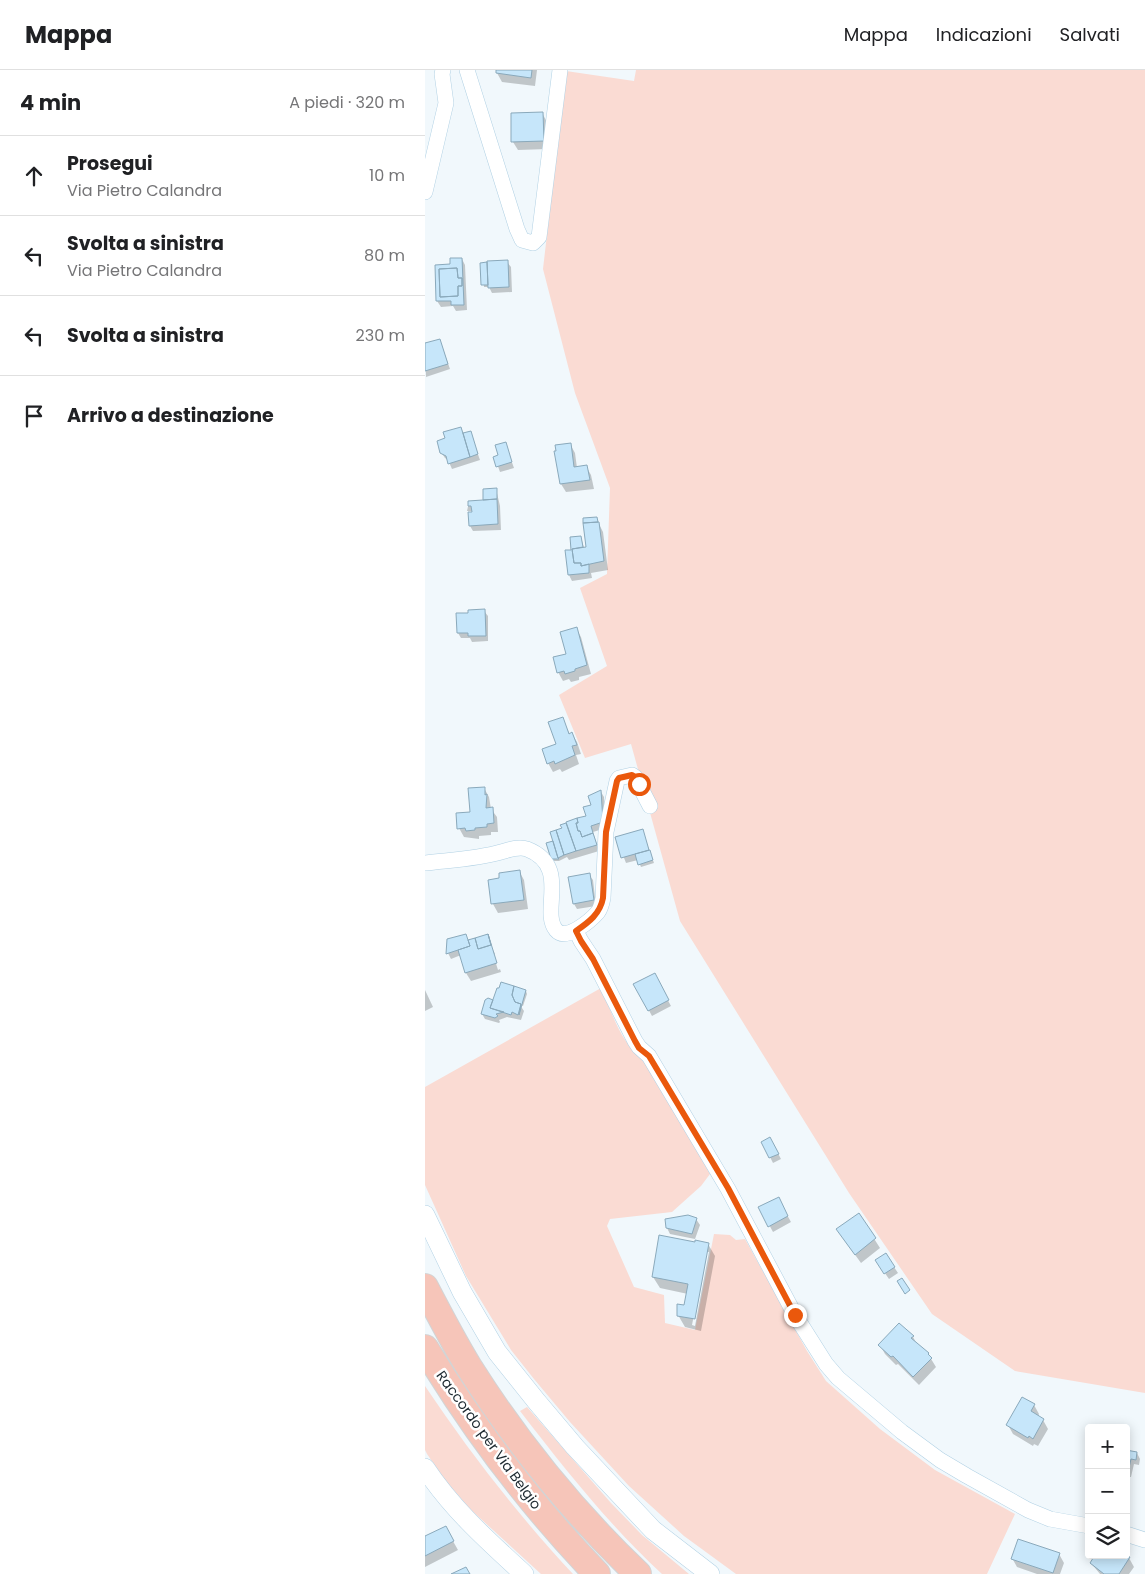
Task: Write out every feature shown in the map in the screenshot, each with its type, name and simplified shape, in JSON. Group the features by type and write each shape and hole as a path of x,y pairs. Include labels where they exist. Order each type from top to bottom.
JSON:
{"highway":[{"name":"Raccordo per Via Belgio","path":"425,1287 468,1366 525,1448 585,1521 638,1574"},
{"name":"Raccordo per Via Belgio","path":"425,1348 463,1408 512,1476 541,1512 597,1574"}],"street":[{"path":"425,192 446,103 443,70"},
{"path":"467,70 517,229 522,240 533,243 539,237 560,70"},
{"path":"425,862 482,856 515,848 525,848 539,856 550,872 553,891 552,918 555,929 563,933 576,931 602,907 606,832 619,778 632,775 635,777 650,806"},
{"path":"576,931 597,966 639,1048 649,1056 728,1188 795,1315 826,1364 838,1378 902,1432 940,1460 1028,1510 1050,1519 1085,1525"},
{"path":"425,1215 462,1292 497,1352 575,1447 653,1530 710,1574"},
{"path":"425,1468 438,1488 460,1514 524,1574"},
{"path":"1130,1535 1145,1540"}],"shaded area":[{"path":"636,70 1145,70 1145,1393 1015,1371 932,1314 849,1193 680,921 631,744 585,758 559,695 607,666 580,588 607,574 610,488 575,393 543,269 566,71 634,81"},
{"path":"601,988 624,1038 630,1047 647,1063 710,1174 701,1186 672,1212 610,1219 607,1226 634,1287 664,1295 665,1323 695,1330 714,1234 730,1235 736,1240 745,1239 807,1351 826,1381 880,1429 935,1470 1015,1514 987,1574 736,1574 684,1536 629,1486 570,1422 511,1350 466,1276 425,1185 425,1087"},
{"path":"425,1386 495,1483 573,1574 541,1574 470,1509 445,1480 425,1450"},
{"path":"527,1407 611,1503 642,1535 689,1574 662,1574 642,1555 570,1475 520,1411"}],"building":[{"path":"496,70 532,70 531,78 496,73"},
{"path":"543,112 544,141 511,142 511,113"},
{"path":"450,258 462,258 464,305 451,305 451,301 436,301 435,265 450,264","holes":["457,268 458,278 462,278 462,286 458,286 458,296 440,297 439,269"]},
{"path":"508,260 509,287 488,288 487,261"},
{"path":"487,262 488,285 481,285 480,263"},
{"path":"457,268 458,278 462,278 462,286 458,286 458,296 440,297 439,269"},
{"path":"440,339 448,364 425,371 425,343"},
{"path":"461,427 470,457 448,464 446,456 440,453 437,441 445,438 443,432"},
{"path":"471,431 478,454 470,457 463,433"},
{"path":"506,442 512,462 496,467 493,457 498,455 495,445"},
{"path":"571,443 574,467 587,465 590,480 560,484 554,451 556,451 555,445"},
{"path":"497,488 497,499 483,500 483,489"},
{"path":"497,499 498,524 469,526 468,512 472,512 471,506 468,506 468,501"},
{"path":"597,517 598,522 583,523 583,518"},
{"path":"599,522 604,561 581,566 581,563 574,563 572,549 586,547 583,523"},
{"path":"581,536 583,547 572,549 574,563 581,563 581,566 589,564 589,573 568,575 565,550 571,550 570,537"},
{"path":"485,609 486,636 468,636 468,633 457,633 456,613 468,613 468,610"},
{"path":"577,627 587,665 565,674 564,671 557,673 553,657 566,654 560,632"},
{"path":"563,717 569,734 572,732 577,745 572,746 575,755 555,764 554,761 547,764 542,749 556,744 548,722"},
{"path":"485,787 485,795 487,794 486,808 493,807 494,823 487,824 487,827 475,828 475,830 457,829 456,813 470,812 468,788"},
{"path":"601,790 603,822 591,826 593,833 582,837 580,831 578,831 577,818 586,816 583,807 591,805 588,796"},
{"path":"577,818 578,831 580,831 582,837 593,833 597,845 576,851 566,822"},
{"path":"566,823 576,851 564,855 556,830 562,828 560,825"},
{"path":"643,829 649,850 621,858 615,837"},
{"path":"556,830 564,855 558,858 550,832"},
{"path":"553,841 559,859 551,859 546,843"},
{"path":"650,850 653,860 638,865 635,854"},
{"path":"520,870 524,900 491,904 488,880 499,878 499,873"},
{"path":"590,873 594,900 573,904 568,877"},
{"path":"466,934 470,946 446,954 447,939"},
{"path":"488,934 497,963 465,973 458,950 470,946 468,940 475,938 478,949 491,945"},
{"path":"488,934 491,945 478,949 475,938"},
{"path":"655,973 669,1000 648,1011 633,984"},
{"path":"501,982 514,986 512,995 515,1002 521,1004 518,1015 512,1012 511,1015 490,1008"},
{"path":"514,986 526,990 519,1015 521,1004 515,1002 512,995"},
{"path":"488,998 493,1000 490,1008 504,1012 496,1014 498,1016 495,1018 481,1014 485,1000"},
{"path":"770,1137 779,1154 769,1158 761,1142"},
{"path":"779,1197 788,1216 768,1227 758,1207"},
{"path":"859,1213 876,1238 855,1255 836,1229"},
{"path":"688,1215 697,1218 692,1234 666,1228 665,1219"},
{"path":"659,1235 709,1243 695,1319 677,1316 677,1304 684,1305 688,1284 652,1277"},
{"path":"886,1253 895,1267 884,1274 875,1260"},
{"path":"902,1278 910,1290 905,1294 897,1281"},
{"path":"899,1323 914,1336 911,1338 929,1353 932,1358 913,1377 893,1356 891,1357 878,1345"},
{"path":"1022,1397 1035,1404 1031,1411 1044,1419 1033,1439 1006,1425"},
{"path":"1130,1451 1137,1452 1136,1460 1131,1459 1130,1463"},
{"path":"446,1526 454,1541 425,1556 425,1536"},
{"path":"1018,1539 1060,1553 1053,1573 1011,1559"},
{"path":"1092,1559 1129,1559 1119,1574 1104,1574 1090,1563"},
{"path":"466,1567 470,1574 451,1574"}],"route":[{"path":"639,784 632,775 619,778 617,781 606,832 602,907 576,931 593,959 639,1048 649,1056 728,1188 795,1315"}]}
